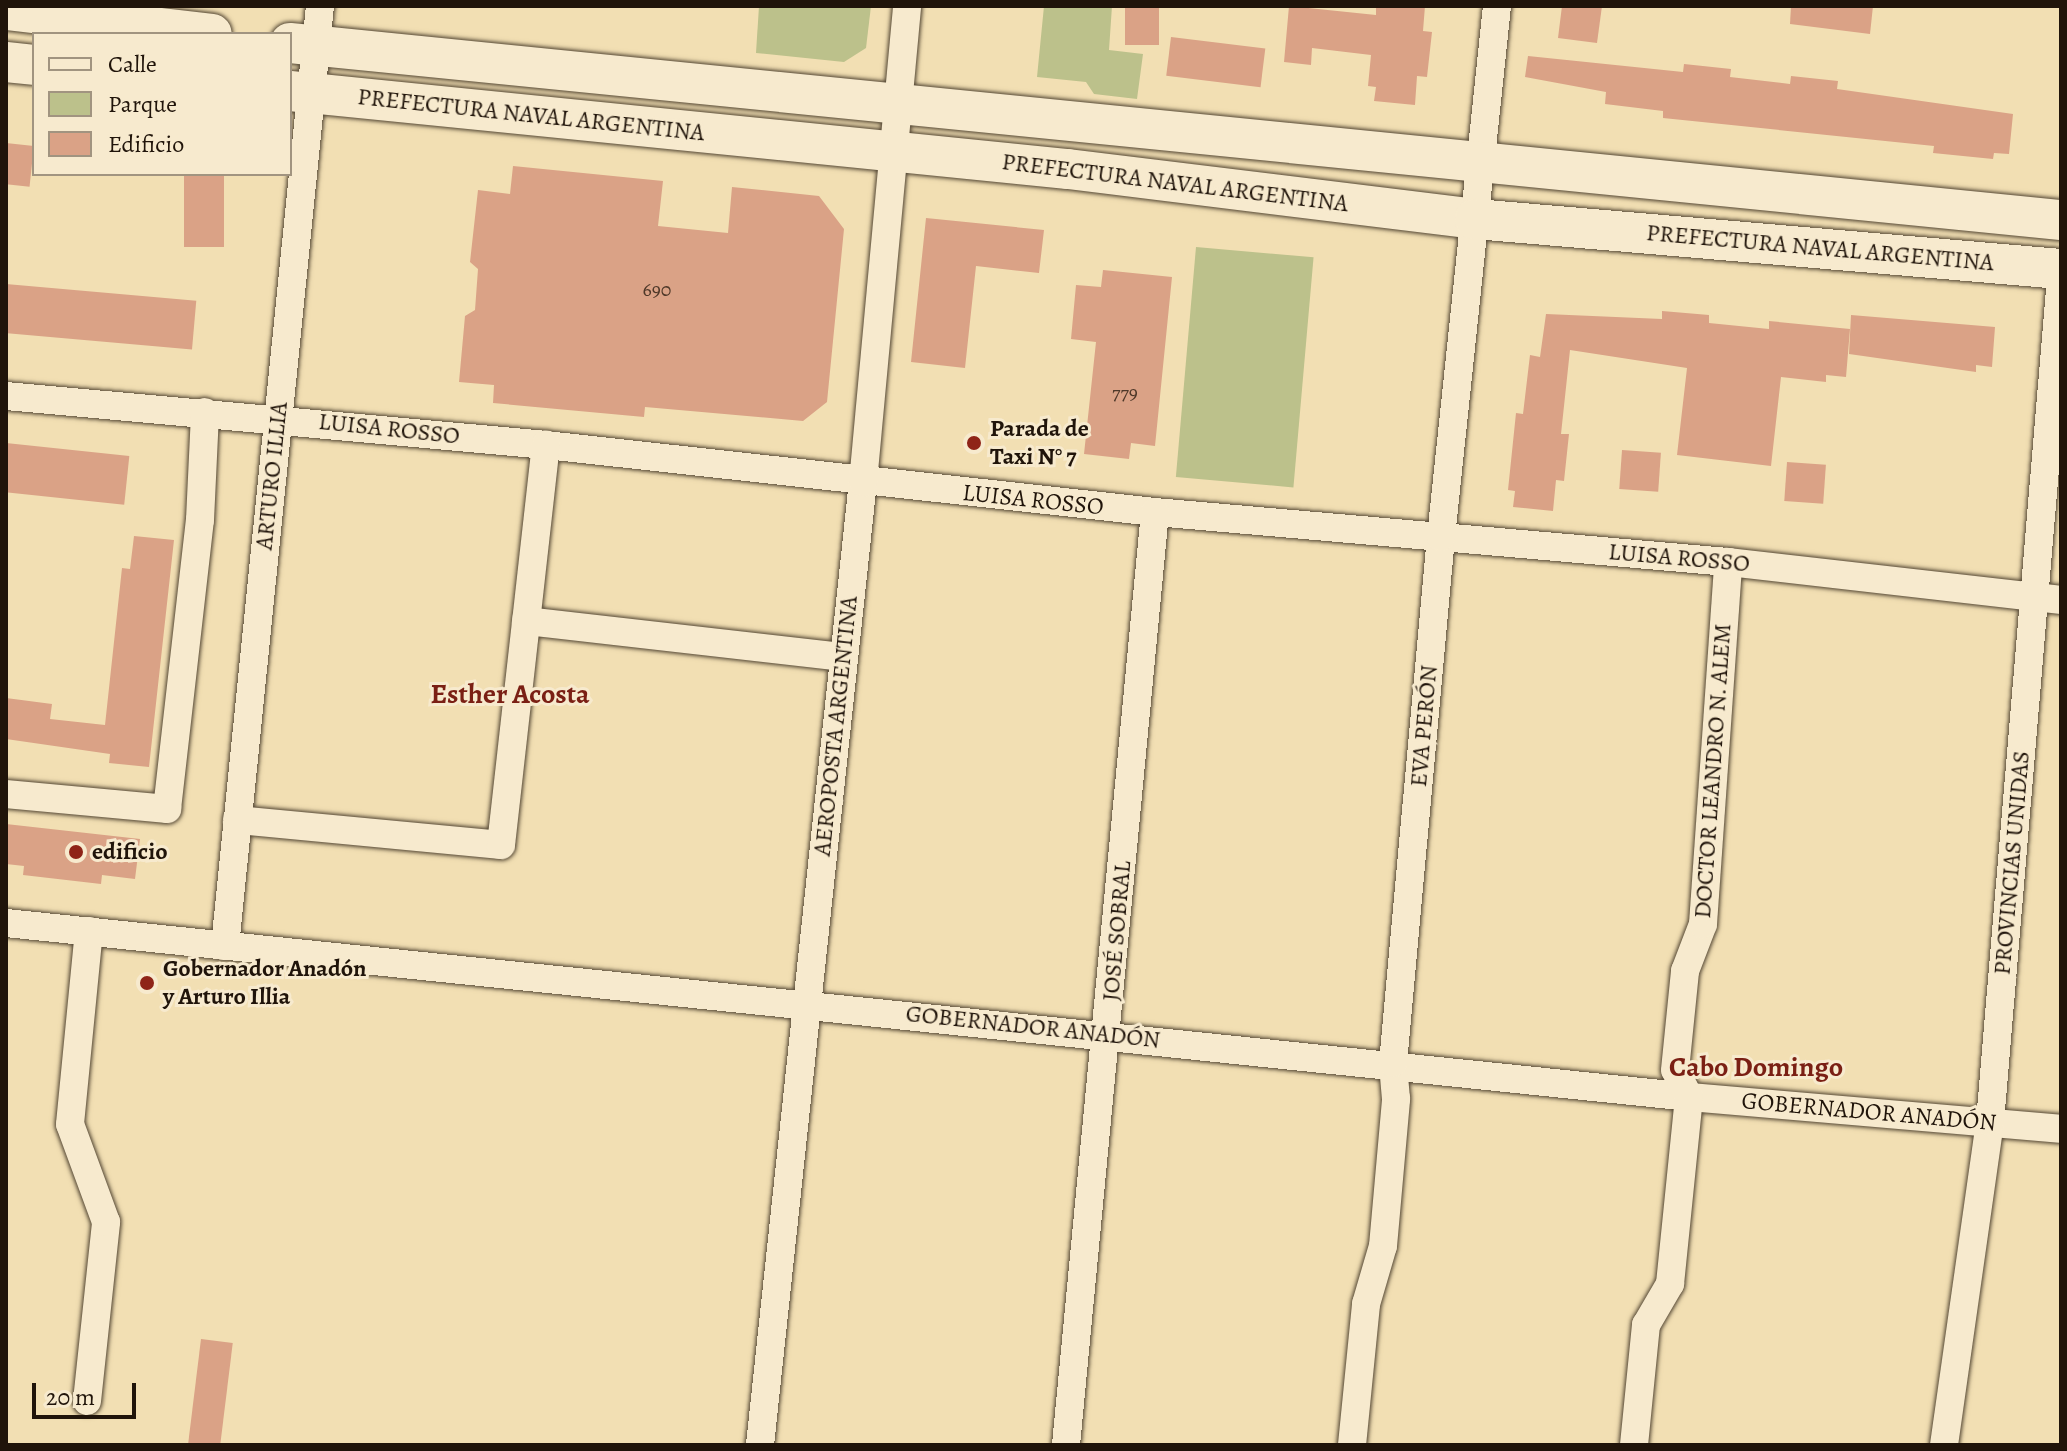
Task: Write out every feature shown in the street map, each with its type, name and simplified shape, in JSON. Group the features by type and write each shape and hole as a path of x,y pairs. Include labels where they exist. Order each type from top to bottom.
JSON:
{"main road":[{"path":"6,10 195,32"},
{"name":"PREFECTURA NAVAL ARGENTINA","path":"303,44 2061,220"},
{"path":"6,62 32,65"},
{"name":"PREFECTURA NAVAL ARGENTINA","path":"299,92 893,152 1475,219 2061,269"}],"street":[{"name":"ARTURO ILLIA","path":"225,946 278,418 303,44 320,6"},
{"name":"AEROPOSTA ARGENTINA","path":"760,1445 863,482 907,6"},
{"name":"EVA PERÓN","path":"1352,1445 1366,1304 1383,1246 1396,1099 1393,1063 1441,537 1497,6"},
{"name":"PROVINCIAS UNIDAS","path":"1944,1445 1990,1122 2048,598 2061,279"},
{"name":"LUISA ROSSO","path":"6,396 278,418 1155,512 1728,562 2048,598"},
{"path":"6,794 167,809 200,520 205,412"},
{"path":"237,820 501,845 546,445"},
{"name":"JOSÉ SOBRAL","path":"1066,1445 1108,1035 1155,512"},
{"name":"DOCTOR LEANDRO N. ALEM","path":"1634,1445 1646,1325 1670,1284 1689,1097 1675,1070 1685,971 1703,924 1728,562"},
{"path":"526,621 843,657"},
{"name":"GOBERNADOR ANADÓN","path":"6,923 1393,1063 1689,1097 2061,1129"},
{"path":"87,1401 106,1222 70,1124 89,931"}],"green space":[{"path":"759,6 871,6 866,48 844,62 756,53"},
{"path":"1044,6 1112,6 1109,50 1143,54 1137,99 1094,94 1086,82 1037,77"},
{"path":"1196,247 1314,257 1293,487 1176,477"}],"building":[{"path":"1125,6 1159,6 1159,45 1125,45"},
{"path":"1289,6 1376,15 1376,6 1425,6 1423,31 1432,32 1427,77 1417,76 1415,105 1374,101 1376,87 1368,86 1371,55 1312,48 1311,65 1284,62"},
{"path":"1562,6 1602,6 1597,43 1558,38"},
{"path":"1791,6 1873,6 1870,34 1790,24"},
{"path":"1171,37 1265,49 1261,87 1166,76"},
{"path":"1528,56 1683,72 1684,64 1731,69 1730,77 1790,84 1791,76 1838,81 1837,89 2013,114 2009,154 1994,153 1993,159 1933,153 1934,146 1663,118 1663,111 1605,104 1606,92 1525,77"},
{"path":"6,143 32,146 30,187 6,184"},
{"path":"513,166 663,181 658,226 728,233 732,187 819,196 844,229 827,402 803,421 645,407 644,417 493,403 494,385 459,382 465,316 475,310 478,269 470,262 478,190 510,194"},
{"path":"184,176 224,176 224,247 184,247"},
{"path":"926,218 1044,230 1039,273 976,266 965,368 911,362"},
{"path":"1103,270 1172,277 1155,446 1131,443 1129,459 1084,454 1096,342 1071,339 1076,285 1101,287"},
{"path":"6,284 196,301 192,349 6,333"},
{"path":"1662,311 1709,315 1709,323 1769,329 1769,321 1850,329 1846,377 1826,375 1826,382 1781,377 1771,466 1677,455 1687,368 1570,350 1561,434 1569,434 1564,481 1556,480 1553,511 1513,507 1515,491 1508,490 1516,413 1523,414 1530,355 1540,357 1546,314 1662,319"},
{"path":"1851,315 1995,327 1992,367 1976,365 1976,372 1849,354"},
{"path":"6,443 129,456 124,505 6,492"},
{"path":"1622,450 1661,453 1658,492 1619,489"},
{"path":"1787,462 1826,465 1823,504 1784,501"},
{"path":"134,536 174,540 149,767 109,763 110,754 6,739 6,698 52,704 50,719 105,725 122,568 130,569"},
{"name":"edificio","path":"6,824 140,839 135,879 102,875 101,884 23,875 24,866 6,864"},
{"path":"201,1339 233,1343 220,1445 188,1445"}],"place":[{"name":"Parada de Taxi N° 7","path":"974,443"},
{"name":"edificio","path":"76,852"},
{"name":"Gobernador Anadón y Arturo Illia","path":"147,983"}],"district":[{"name":"Esther Acosta","path":"510,694"},
{"name":"Cabo Domingo","path":"1756,1067"}]}
